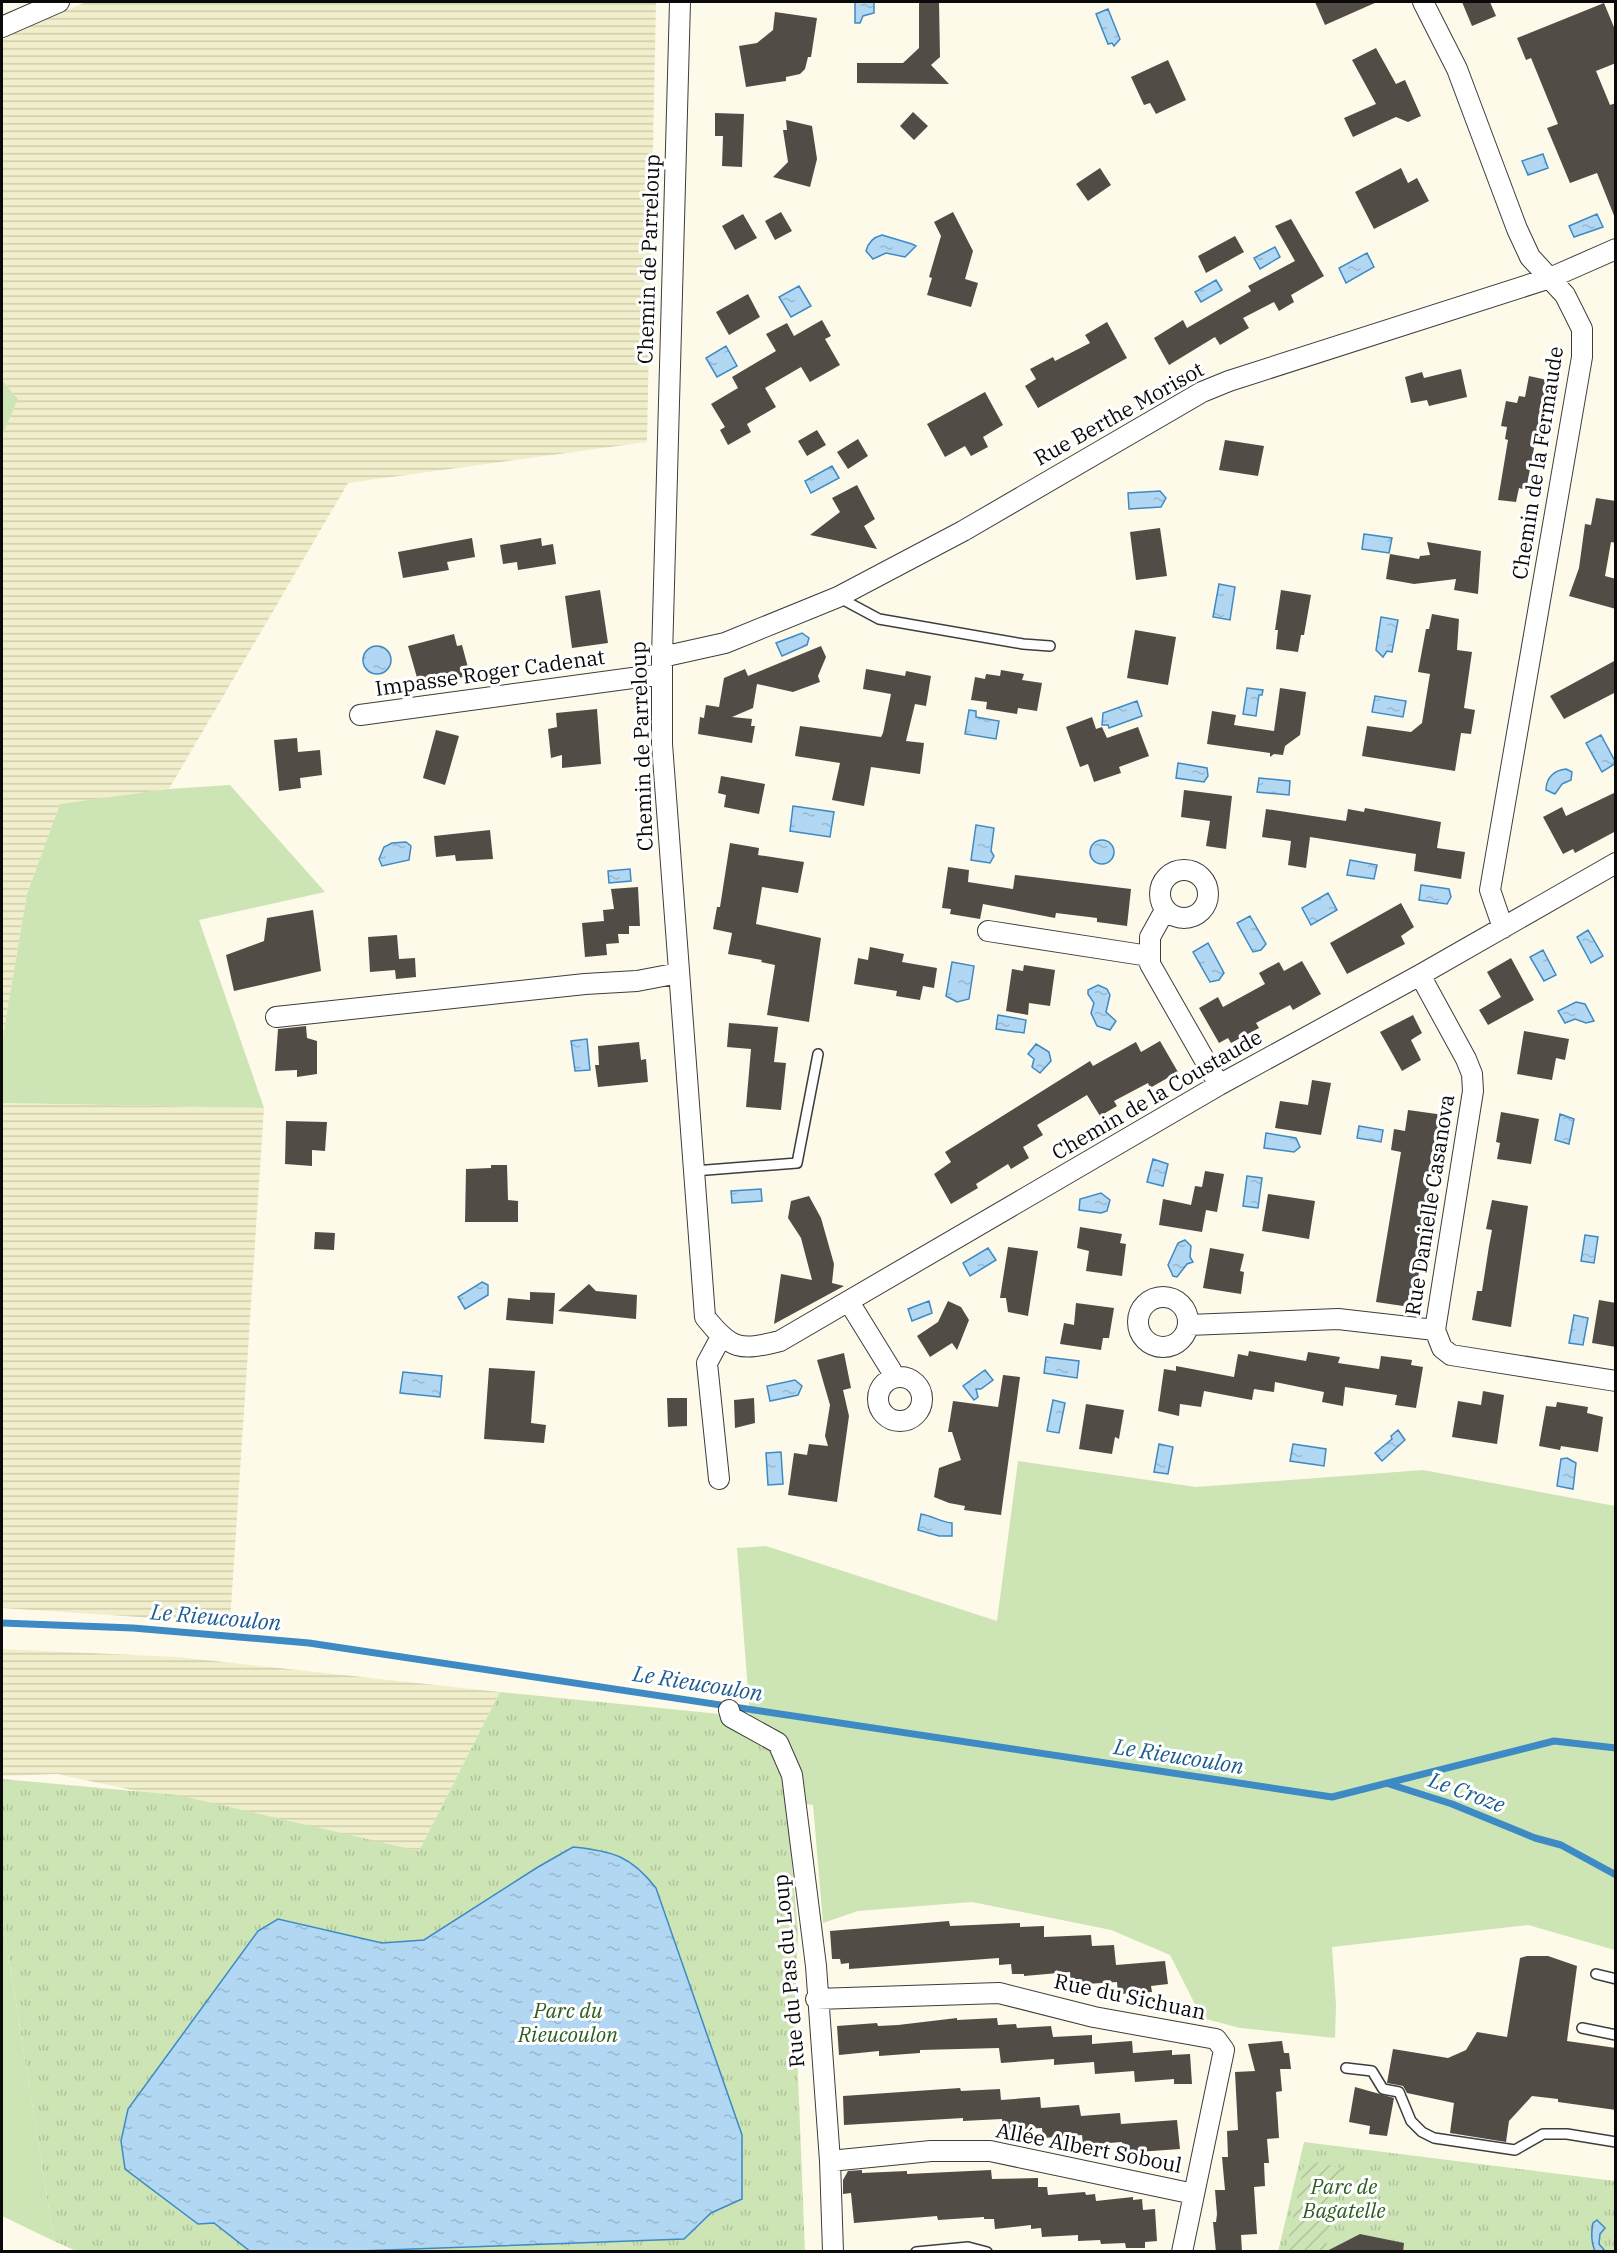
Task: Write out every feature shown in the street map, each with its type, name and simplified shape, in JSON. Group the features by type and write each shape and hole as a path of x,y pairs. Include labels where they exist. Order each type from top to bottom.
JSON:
{"street":[{"path":"2,27 59,2"},
{"name":"Chemin de Parreloup","path":"680,2 662,666 663,775 705,1317 721,1337"},
{"name":"Chemin de la Fermaude","path":"1423,2 1457,69 1517,229 1530,256 1565,296 1582,329 1582,357 1490,890 1503,928"},
{"name":"Rue Berthe Morisot","path":"662,666 838,597 963,531 1202,392 1229,381 1550,278 1616,249"},
{"name":"Impasse Roger Cadenat","path":"360,715 662,666"},
{"name":"Chemin de la Coustaude","path":"721,1337 751,1349 780,1341 1219,1085 1420,975 1616,863"},
{"path":"1165,910 1150,937 1150,964 1219,1085"},
{"path":"988,931 1149,956"},
{"path":"276,1017 637,981 679,973"},
{"name":"Rue Danielle Casanova","path":"1420,975 1472,1074 1473,1091 1435,1330 1442,1348 1451,1355 1616,1381"},
{"path":"849,1302 891,1370 892,1378"},
{"path":"1188,1325 1338,1319 1435,1330"},
{"path":"719,1479 706,1363 721,1337"},
{"name":"Rue du Pas du Loup","path":"730,1714 778,1743 792,1775 816,1966 816,1999 830,2162 833,2252"},
{"name":"Rue du Sichuan","path":"816,1999 984,1991 1094,2017 1216,2039 1224,2050 1182,2252"},
{"name":"Allée Albert Soboul","path":"830,2162 931,2151 990,2151 1194,2194"}],"lane":[{"path":"838,597 879,619 1023,644 1050,646"},
{"path":"694,1171 797,1163 818,1054"},
{"path":"1596,1974 1616,1979"},
{"path":"1582,2028 1616,2035"},
{"path":"1346,2068 1372,2071 1383,2089 1399,2092 1412,2121 1422,2132 1434,2138 1515,2150 1543,2134 1567,2134 1616,2142"},
{"path":"916,2252 968,2247 987,2252"}],"shaded area":[{"path":"86,2 656,2 647,442 348,483 169,789 60,805 27,894 2,1041 2,436 18,399 2,380 2,28 65,11"},
{"path":"2,1103 264,1108 230,1623 2,1608"},
{"path":"2,1649 178,1657 500,1692 419,1851 57,1774 2,1776"}],"green space":[{"path":"2,380 18,399 2,436"},
{"path":"230,785 325,892 199,920 264,1108 2,1103 2,1041 27,894 60,804 169,789"},
{"path":"1018,1461 1196,1487 1423,1470 1615,1506 1615,1950 1528,1925 1332,1947 1336,2005 1335,2038 1240,2028 1202,2018 1170,1955 1111,1930 972,1902 858,1911 823,1923 813,1805 805,1804 750,1717 737,1548 766,1546 997,1621"},
{"name":"Parc du Rieucoulon","path":"500,1692 750,1717 783,1760 798,1933 795,2001 805,2251 78,2252 54,2241 2,1915 2,1779 178,1795 419,1851"},
{"path":"2,1915 54,2241 2,2216"},
{"name":"Parc de Bagatelle","path":"1304,2142 1615,2181 1615,2251 1278,2252"},
{"path":"1305,2160 1342,2168 1325,2251 1286,2251"}],"water":[{"path":"855,2 874,2 874,13 863,16 860,23 855,23"},
{"path":"1108,9 1120,39 1114,46 1112,43 1108,44 1096,14"},
{"path":"1543,154 1548,168 1528,175 1522,161"},
{"path":"1597,214 1603,227 1574,237 1569,226"},
{"path":"882,235 916,246 905,257 886,253 873,259 866,251 867,248 874,239"},
{"path":"1275,247 1280,257 1260,269 1254,258"},
{"path":"1367,253 1374,267 1346,283 1339,268"},
{"path":"1216,280 1222,290 1201,302 1195,292"},
{"path":"799,286 811,306 791,317 779,297"},
{"path":"726,346 737,366 717,377 706,358"},
{"path":"832,466 839,478 811,493 805,481"},
{"path":"1160,491 1166,498 1161,507 1129,509 1128,493"},
{"path":"1364,534 1392,538 1389,553 1362,549"},
{"path":"1219,584 1235,587 1230,620 1213,617"},
{"path":"1381,617 1398,620 1392,652 1387,651 1383,657 1376,650"},
{"path":"802,633 809,638 807,645 782,656 776,643"},
{"path":"377,646 387,650 391,660 387,670 377,674 367,670 363,660 367,650"},
{"path":"1247,688 1263,690 1262,695 1259,695 1256,716 1243,714"},
{"path":"1375,696 1406,701 1403,717 1372,712"},
{"path":"1137,701 1142,716 1109,728 1108,725 1102,725 1103,713"},
{"path":"969,710 976,711 976,717 999,721 996,739 965,734"},
{"path":"1601,735 1616,763 1602,772 1586,743"},
{"path":"1178,763 1207,768 1208,776 1204,782 1176,778"},
{"path":"1566,769 1572,772 1571,780 1562,784 1555,794 1546,790 1552,775"},
{"path":"1259,778 1290,781 1289,795 1257,792"},
{"path":"793,806 834,812 830,837 790,831"},
{"path":"976,825 994,828 991,851 994,856 990,863 971,860"},
{"path":"1102,840 1111,843 1114,852 1111,861 1102,864 1093,861 1090,852 1093,843"},
{"path":"406,842 411,846 409,860 382,866 379,859 384,847 392,843"},
{"path":"1350,860 1377,865 1374,879 1347,875"},
{"path":"630,869 631,881 609,883 608,871"},
{"path":"1421,885 1449,889 1451,897 1447,904 1419,900"},
{"path":"1328,893 1337,910 1311,925 1302,908"},
{"path":"1250,916 1266,944 1261,950 1253,952 1237,923"},
{"path":"1588,930 1603,956 1591,963 1577,937"},
{"path":"1208,943 1224,973 1219,980 1210,982 1193,952"},
{"path":"1543,950 1556,975 1544,981 1530,957"},
{"path":"952,962 974,966 969,999 957,1002 946,996"},
{"path":"1098,985 1107,989 1110,995 1106,1012 1116,1021 1110,1030 1097,1026 1091,1013 1094,1003 1088,990"},
{"path":"1576,1002 1585,1004 1594,1021 1586,1023 1575,1019 1565,1023 1558,1011"},
{"path":"998,1015 1026,1020 1024,1033 996,1029"},
{"path":"587,1039 590,1070 575,1071 571,1041"},
{"path":"1036,1044 1049,1052 1051,1061 1040,1073 1032,1067 1034,1059 1028,1054"},
{"path":"1560,1114 1574,1119 1569,1144 1555,1140"},
{"path":"1359,1126 1383,1130 1381,1142 1357,1138"},
{"path":"1266,1133 1296,1138 1300,1147 1294,1152 1264,1148"},
{"path":"1153,1159 1168,1164 1163,1186 1147,1182"},
{"path":"1247,1176 1262,1178 1258,1208 1243,1206"},
{"path":"761,1189 762,1201 732,1203 731,1191"},
{"path":"1101,1193 1110,1200 1107,1211 1101,1213 1079,1210 1080,1199"},
{"path":"1585,1235 1598,1237 1594,1263 1581,1261"},
{"path":"1185,1240 1191,1246 1190,1257 1193,1262 1187,1264 1177,1277 1173,1276 1168,1265 1178,1243"},
{"path":"988,1248 996,1260 970,1276 963,1263"},
{"path":"482,1282 488,1285 488,1295 465,1309 458,1297"},
{"path":"929,1301 932,1313 912,1321 908,1309"},
{"path":"1574,1315 1588,1318 1583,1345 1569,1343"},
{"path":"1046,1357 1079,1361 1077,1378 1044,1373"},
{"path":"985,1370 993,1380 981,1389 976,1389 978,1397 974,1400 963,1386"},
{"path":"403,1372 442,1376 440,1397 400,1393"},
{"path":"795,1380 802,1386 798,1395 770,1401 767,1386"},
{"path":"1053,1400 1065,1403 1059,1433 1047,1431"},
{"path":"1398,1430 1405,1440 1382,1461 1375,1453 1392,1439 1391,1436"},
{"path":"1159,1444 1173,1447 1168,1474 1154,1472"},
{"path":"1293,1444 1326,1449 1324,1466 1290,1461"},
{"path":"781,1452 783,1484 768,1485 766,1453"},
{"path":"1567,1458 1576,1463 1573,1489 1557,1486 1561,1459"},
{"path":"921,1514 952,1523 952,1536 939,1536 918,1530"},
{"path":"573,1847 610,1853 620,1857 638,1869 656,1888 742,2135 742,2199 711,2213 684,2239 358,2251 251,2252 214,2223 198,2224 125,2169 121,2141 128,2109 258,1931 278,1919 382,1943 424,1940"},
{"path":"1597,2220 1605,2228 1600,2234 1599,2244 1605,2251 1595,2251 1593,2244 1593,2223"}],"building":[{"path":"919,2 939,2 940,57 931,65 949,84 857,83 857,63 903,63 919,48"},
{"path":"1315,2 1377,2 1325,25"},
{"path":"1462,2 1490,2 1496,16 1472,26"},
{"path":"1604,3 1616,32 1616,63 1596,71 1610,105 1616,103 1615,218 1597,173 1570,183 1547,128 1558,124 1531,58 1526,60 1517,38"},
{"path":"775,12 817,18 811,57 808,57 805,69 800,74 786,77 786,81 746,87 739,46 757,43 773,30"},
{"path":"1376,48 1396,84 1405,80 1421,116 1408,122 1396,117 1353,137 1344,118 1376,104 1352,60"},
{"path":"1168,60 1186,100 1156,114 1150,103 1144,105 1131,77"},
{"path":"913,112 928,126 914,140 900,126"},
{"path":"715,113 744,114 742,167 722,166 723,136 715,136"},
{"path":"786,120 812,126 817,159 810,187 773,177 788,162 783,130 787,130"},
{"path":"1100,168 1111,185 1088,201 1076,184"},
{"path":"1401,168 1408,183 1417,178 1429,201 1374,229 1355,192"},
{"path":"781,212 792,231 775,240 765,221"},
{"path":"953,212 973,251 965,279 978,283 971,307 927,295 932,278 929,277 941,236 934,222"},
{"path":"743,214 757,238 735,250 722,226"},
{"path":"1291,219 1324,276 1291,295 1294,302 1279,311 1274,302 1243,318 1249,328 1220,345 1215,337 1169,365 1154,338 1183,320 1187,328 1251,291 1248,286 1295,261 1275,226"},
{"path":"1235,236 1244,252 1206,273 1198,256"},
{"path":"748,294 760,317 729,335 716,312"},
{"path":"822,320 831,336 825,339 840,365 810,382 801,367 765,388 776,407 747,424 751,432 728,445 720,430 725,427 711,404 738,388 732,377 776,351 766,334 787,323 794,336"},
{"path":"1107,322 1127,358 1038,408 1025,386 1036,379 1030,369 1053,357 1055,361 1090,343 1085,335"},
{"path":"1461,369 1467,397 1429,406 1427,400 1411,403 1405,377 1422,372 1424,378"},
{"path":"1529,376 1547,380 1526,490 1519,488 1516,502 1498,500 1508,440 1505,439 1507,427 1501,426 1506,401 1517,403 1519,396 1525,397"},
{"path":"985,392 1003,425 983,437 988,447 971,456 965,446 945,457 927,424"},
{"path":"817,430 826,445 807,456 798,441"},
{"path":"858,439 868,456 848,469 837,452"},
{"path":"1225,440 1264,446 1258,476 1219,470"},
{"path":"857,485 875,519 864,526 877,549 810,535 840,512 832,498"},
{"path":"1596,498 1616,501 1616,543 1611,542 1605,576 1616,579 1616,609 1569,596 1579,568 1585,524 1591,525"},
{"path":"1160,528 1167,576 1136,580 1130,532"},
{"path":"472,538 475,557 447,562 449,570 403,578 398,552"},
{"path":"541,538 542,546 553,544 556,564 518,570 517,562 503,564 500,545"},
{"path":"1427,542 1481,551 1478,594 1454,590 1456,579 1414,584 1386,579 1390,554 1419,559 1420,556 1430,555"},
{"path":"600,590 608,643 572,648 565,596"},
{"path":"1281,590 1311,595 1304,635 1301,635 1298,652 1276,649 1278,630 1275,630"},
{"path":"1432,614 1459,619 1457,650 1472,652 1464,708 1475,710 1471,734 1461,733 1455,771 1362,756 1367,726 1411,732 1422,723 1430,674 1418,672 1426,629 1429,629"},
{"path":"1135,630 1176,637 1168,685 1127,678"},
{"path":"454,634 457,646 462,645 470,675 420,688 408,646"},
{"path":"821,646 826,657 818,676 820,682 793,692 757,684 753,708 732,717 752,719 751,726 755,726 752,743 698,734 700,717 704,718 706,705 719,707 724,678 745,669 748,676"},
{"path":"1616,660 1616,692 1564,719 1550,696"},
{"path":"866,669 905,676 906,671 931,676 926,706 915,704 906,741 924,743 920,774 871,767 864,806 832,800 840,763 795,756 800,726 881,737 891,694 863,689"},
{"path":"1001,670 1024,674 1022,680 1042,683 1037,711 1018,708 1017,714 986,709 987,702 971,700 975,677 985,679 986,674 1000,676"},
{"path":"1280,688 1306,692 1300,735 1285,746 1283,755 1274,754 1270,757 1270,753 1207,744 1212,711 1236,715 1234,725 1274,731"},
{"path":"597,709 601,764 562,768 562,755 551,758 548,729 557,727 556,713"},
{"path":"1092,717 1096,729 1102,727 1107,738 1138,727 1149,756 1119,767 1121,773 1094,782 1088,764 1080,767 1066,727"},
{"path":"436,730 459,736 445,785 423,778"},
{"path":"297,738 298,752 320,750 322,775 300,778 301,788 279,791 274,740"},
{"path":"721,776 765,784 759,814 724,807 726,795 718,793"},
{"path":"1184,790 1232,796 1226,849 1206,846 1210,821 1181,817"},
{"path":"1616,792 1616,831 1575,853 1573,849 1563,854 1543,817 1562,807 1566,816"},
{"path":"1365,808 1441,822 1437,848 1465,852 1461,879 1414,871 1416,854 1310,837 1306,868 1288,865 1291,841 1262,837 1266,809 1346,821 1348,809 1364,812"},
{"path":"490,830 493,859 456,861 455,855 436,857 434,836"},
{"path":"730,843 759,848 758,855 804,862 798,893 762,887 756,924 821,938 809,1022 767,1015 775,965 761,962 762,960 728,954 732,933 713,929 717,907 720,907"},
{"path":"948,867 969,870 968,882 1013,889 1015,875 1131,889 1127,926 1097,922 1097,918 1056,913 1055,918 983,904 980,919 950,914 951,909 942,908"},
{"path":"638,887 640,926 629,926 629,934 618,934 619,943 606,944 607,955 585,957 582,923 604,921 603,910 614,909 611,889"},
{"path":"1401,903 1414,927 1401,936 1405,944 1347,974 1330,943"},
{"path":"313,910 321,971 234,991 226,955 264,941 267,918"},
{"path":"397,935 399,959 415,958 416,977 396,979 395,970 370,972 368,937"},
{"path":"870,947 904,954 902,962 937,968 934,988 923,986 920,1000 896,996 897,991 854,984 858,958 868,960"},
{"path":"1511,958 1534,1000 1488,1025 1479,1010 1501,997 1487,972"},
{"path":"1302,961 1321,994 1293,1010 1290,1005 1256,1023 1259,1028 1231,1043 1228,1038 1219,1043 1199,1008 1218,997 1223,1007 1265,984 1259,973 1279,962 1284,971"},
{"path":"1024,965 1055,970 1050,1006 1029,1003 1028,1015 1006,1011 1012,969 1023,971"},
{"path":"1413,1015 1422,1033 1411,1040 1421,1060 1402,1071 1380,1032"},
{"path":"729,1023 778,1027 774,1062 786,1063 781,1110 746,1107 751,1049 727,1047"},
{"path":"306,1026 307,1038 317,1041 317,1074 297,1077 297,1070 275,1071 278,1029"},
{"path":"1524,1031 1569,1039 1565,1060 1556,1058 1552,1080 1517,1074"},
{"path":"1160,1041 1178,1072 1150,1088 1148,1083 1114,1101 1117,1106 1100,1116 1087,1095 1037,1125 1043,1135 1023,1147 1029,1158 1011,1169 1008,1164 976,1184 978,1188 951,1204 934,1174 951,1162 945,1152 1090,1061 1093,1066 1136,1042 1141,1052"},
{"path":"639,1042 641,1060 646,1059 648,1082 598,1087 595,1065 599,1065 598,1046"},
{"path":"1312,1080 1331,1083 1321,1135 1275,1128 1280,1101 1308,1105"},
{"path":"1408,1110 1444,1115 1439,1146 1434,1145 1426,1188 1429,1188 1426,1205 1430,1205 1416,1290 1413,1290 1410,1307 1376,1302 1401,1152 1391,1150 1394,1129 1405,1131"},
{"path":"1501,1112 1539,1119 1531,1164 1497,1159 1500,1143 1496,1142"},
{"path":"286,1121 327,1122 325,1151 312,1150 312,1166 285,1164"},
{"path":"491,1165 507,1165 508,1200 518,1201 518,1222 465,1222 466,1169 491,1168"},
{"path":"1205,1171 1224,1174 1217,1212 1206,1210 1202,1232 1159,1225 1163,1199 1191,1205 1195,1186 1202,1187"},
{"path":"1268,1194 1315,1201 1309,1239 1262,1231"},
{"path":"809,1196 821,1218 834,1264 832,1283 844,1286 774,1324 781,1274 812,1280 801,1238 788,1218 791,1201"},
{"path":"1492,1200 1528,1206 1511,1327 1472,1320 1477,1291 1482,1291 1492,1230 1486,1229"},
{"path":"1080,1227 1122,1234 1120,1243 1126,1244 1122,1276 1086,1271 1089,1251 1077,1248"},
{"path":"315,1232 335,1233 334,1250 314,1249"},
{"path":"1008,1247 1038,1251 1028,1316 1008,1312 1006,1298 1000,1298"},
{"path":"1210,1248 1244,1254 1240,1271 1244,1272 1241,1294 1203,1288"},
{"path":"589,1284 596,1291 637,1295 636,1319 558,1311"},
{"path":"530,1292 555,1293 553,1324 506,1320 508,1298 530,1300"},
{"path":"1599,1300 1616,1303 1616,1347 1592,1343"},
{"path":"948,1301 961,1307 969,1320 957,1350 952,1343 930,1357 917,1336 938,1322"},
{"path":"1076,1303 1114,1308 1109,1338 1103,1338 1101,1350 1060,1344 1064,1323 1074,1325"},
{"path":"1249,1351 1306,1361 1308,1352 1340,1357 1338,1363 1379,1369 1381,1356 1412,1360 1411,1365 1423,1367 1416,1408 1395,1405 1397,1395 1345,1387 1343,1406 1322,1402 1324,1392 1275,1382 1274,1392 1254,1389 1252,1400 1204,1391 1201,1407 1180,1404 1179,1416 1158,1411 1164,1369 1176,1371 1176,1366 1234,1377 1238,1354 1248,1356"},
{"path":"844,1353 851,1388 843,1390 849,1416 837,1502 788,1495 794,1453 807,1455 809,1444 828,1446 825,1436 830,1405 817,1360"},
{"path":"489,1368 535,1371 531,1423 546,1425 544,1443 484,1439"},
{"path":"1003,1375 1020,1377 1001,1515 964,1510 965,1506 934,1497 939,1468 961,1460 952,1432 948,1432 953,1401 998,1407"},
{"path":"1483,1391 1504,1395 1497,1444 1452,1437 1458,1401 1481,1405"},
{"path":"667,1398 687,1398 687,1426 668,1427"},
{"path":"754,1398 755,1423 735,1428 734,1400"},
{"path":"1557,1402 1588,1407 1587,1413 1603,1417 1598,1452 1561,1446 1560,1450 1539,1446 1546,1406 1556,1407"},
{"path":"1086,1404 1124,1410 1119,1439 1115,1437 1112,1454 1079,1449"},
{"path":"949,1921 950,1926 1020,1923 1020,1927 1044,1926 1044,1937 1091,1935 1092,1946 1114,1945 1116,1965 1165,1961 1168,1984 1151,1986 1152,1992 1118,1994 1117,1982 1071,1985 1070,1972 1024,1976 1024,1974 1012,1974 1011,1964 999,1965 999,1958 849,1969 849,1963 841,1964 840,1959 832,1959 830,1931"},
{"path":"1548,1956 1577,1966 1567,2041 1616,2048 1616,2110 1532,2096 1509,2121 1506,2142 1450,2133 1454,2103 1407,2093 1403,2086 1387,2083 1393,2049 1448,2058 1466,2050 1477,2032 1507,2037 1520,1958"},
{"path":"957,2018 957,2020 997,2018 998,2025 1016,2024 1017,2028 1051,2026 1053,2037 1092,2035 1092,2044 1132,2041 1133,2053 1172,2050 1172,2055 1190,2054 1192,2084 1174,2084 1174,2079 1135,2082 1134,2071 1095,2074 1094,2062 1054,2065 1054,2059 1001,2063 999,2048 920,2050 920,2053 879,2056 879,2051 839,2055 837,2026 877,2023 878,2026 898,2025"},
{"path":"1282,2041 1284,2053 1289,2053 1291,2069 1280,2069 1282,2091 1276,2092 1279,2138 1267,2139 1269,2163 1264,2163 1265,2186 1254,2187 1257,2234 1241,2235 1242,2252 1216,2252 1213,2222 1216,2222 1217,2214 1215,2190 1225,2190 1222,2157 1228,2157 1227,2131 1238,2130 1235,2072 1255,2071 1248,2044"},
{"path":"1355,2087 1394,2098 1387,2136 1369,2134 1370,2126 1349,2122"},
{"path":"960,2088 961,2091 1000,2089 1001,2100 1040,2097 1041,2108 1079,2105 1081,2116 1120,2113 1121,2124 1177,2120 1180,2149 1123,2153 1122,2142 1083,2145 1082,2135 1043,2138 1042,2128 1003,2130 1002,2119 963,2121 963,2118 844,2125 843,2096"},
{"path":"862,2170 862,2173 907,2171 907,2174 991,2170 992,2179 1038,2178 1038,2187 1047,2187 1048,2195 1085,2192 1086,2195 1095,2194 1096,2201 1133,2197 1133,2200 1142,2199 1143,2210 1155,2209 1157,2241 1145,2242 1145,2248 1126,2248 1125,2243 1101,2244 1100,2240 1078,2241 1078,2235 1042,2237 1041,2228 1031,2229 1031,2225 995,2229 994,2219 984,2219 984,2217 938,2220 937,2216 854,2223 851,2193 843,2194 843,2180 848,2171"},
{"path":"1360,2234 1404,2243 1403,2252 1325,2252"}],"waterway":[{"name":"Le Rieucoulon","path":"2,1623 133,1628 309,1643 1332,1797 1554,1741 1616,1748"},
{"name":"Le Croze","path":"1389,1784 1452,1804 1535,1838 1561,1845 1616,1875"}]}
